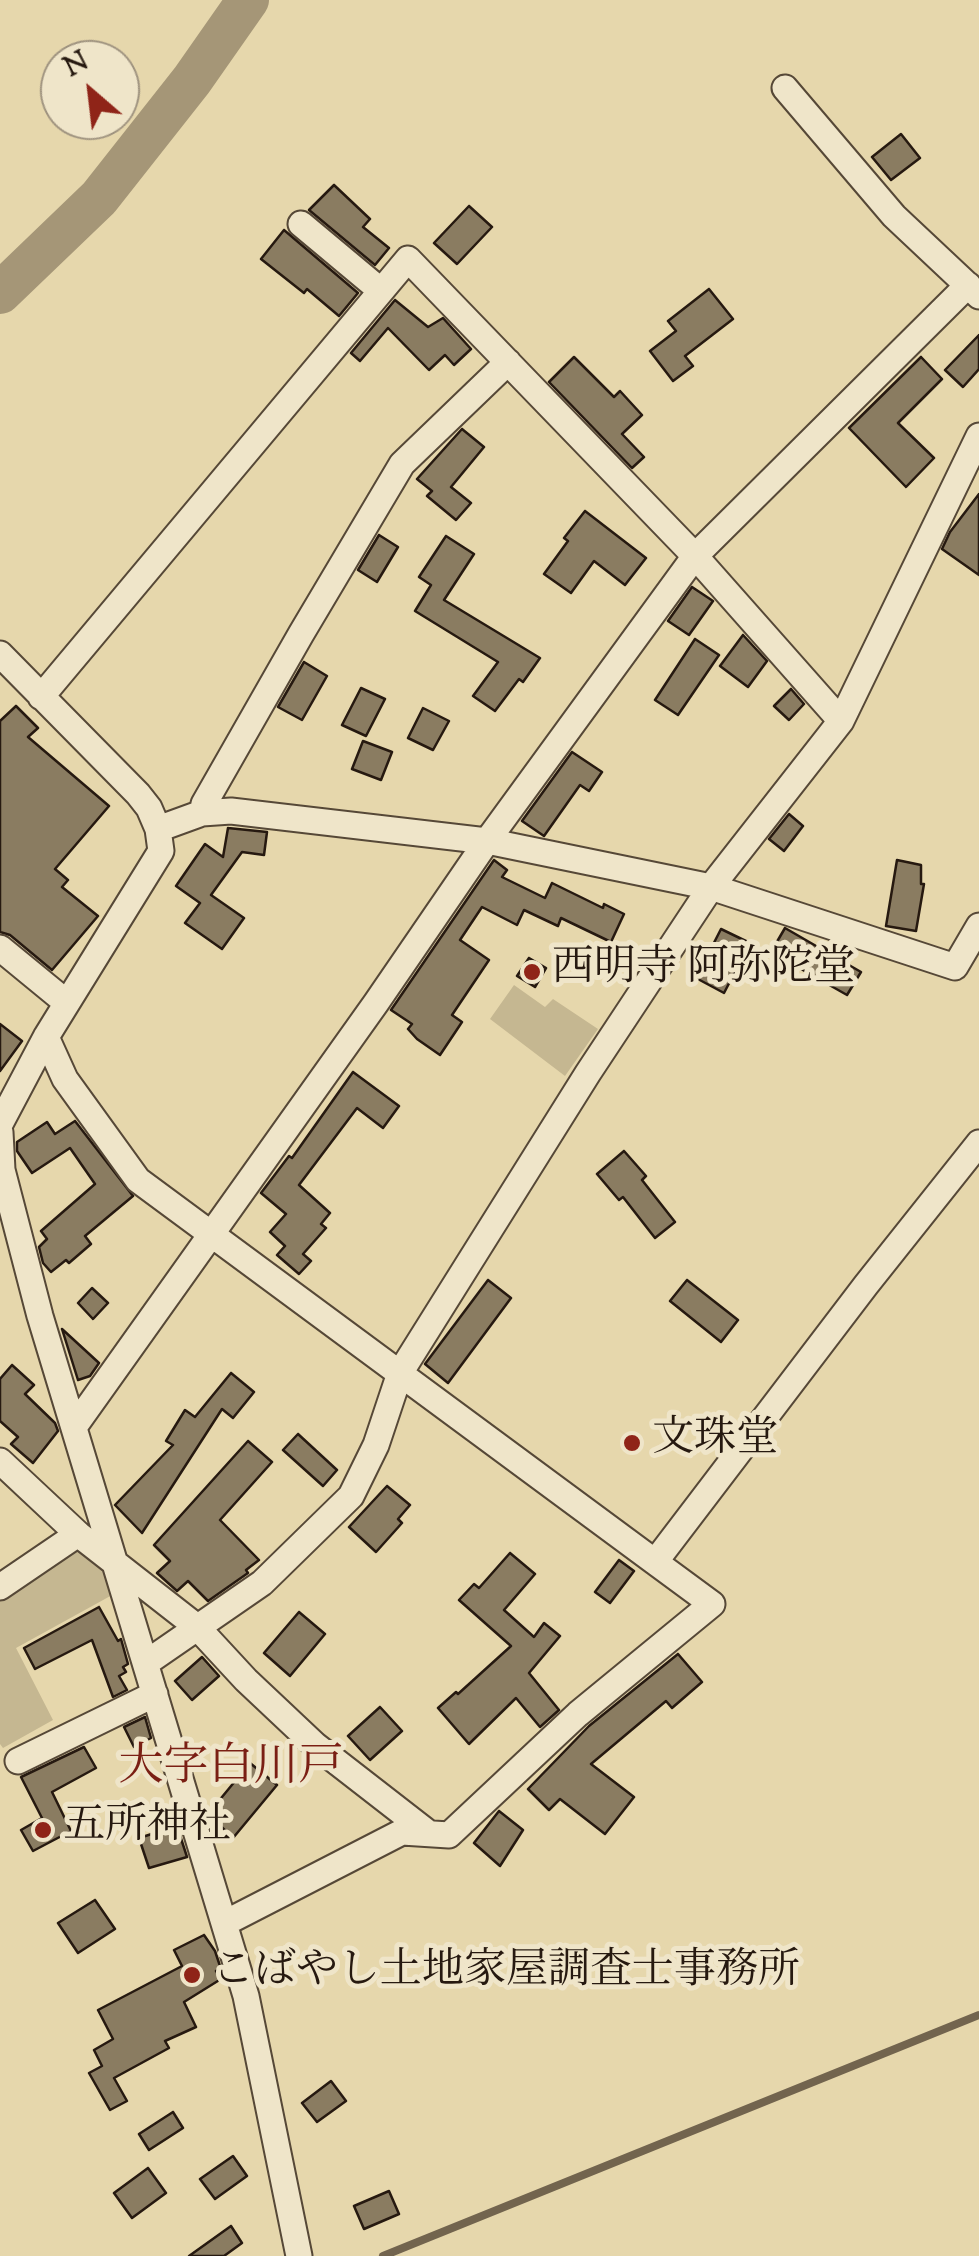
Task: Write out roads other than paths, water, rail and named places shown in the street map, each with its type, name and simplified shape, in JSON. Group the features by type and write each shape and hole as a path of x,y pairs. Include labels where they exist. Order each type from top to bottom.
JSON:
{"street":[{"path":"74,1427 487,841 695,556 973,291 894,216 785,88"},
{"path":"301,224 380,290"},
{"path":"41,697 408,259 695,556 841,722"},
{"path":"202,812 402,464 508,362"},
{"path":"146,1664 262,1583 351,1496 376,1445 400,1373 598,1056 710,887 841,722 979,436"},
{"path":"0,654 138,794 158,828 160,851 46,1037 0,1124"},
{"path":"158,828 202,812 231,811 487,841 710,887 967,970 979,926"},
{"path":"0,948 67,1003"},
{"path":"46,1037 65,1079 138,1180 712,1604 578,1714 448,1836 402,1832 225,1922"},
{"path":"0,1132 2,1170 40,1316 246,1996 299,2256"},
{"path":"655,1562 866,1284 979,1144"},
{"path":"0,1461 78,1534 197,1627 314,1745 427,1832"},
{"path":"0,1587 78,1534"},
{"path":"18,1761 154,1694"}],"waterway":[{"path":"0,293 99,198 192,80 248,0"},
{"path":"383,2256 979,2015"}],"place":[{"name":"西明寺 阿弥陀堂","path":"532,972"},
{"name":"文珠堂","path":"632,1443"},
{"name":"五所神社","path":"43,1830"},
{"name":"こばやし土地家屋調査士事務所","path":"192,1975"}],"district":[{"name":"大字白川戸","path":"231,1771"}]}
